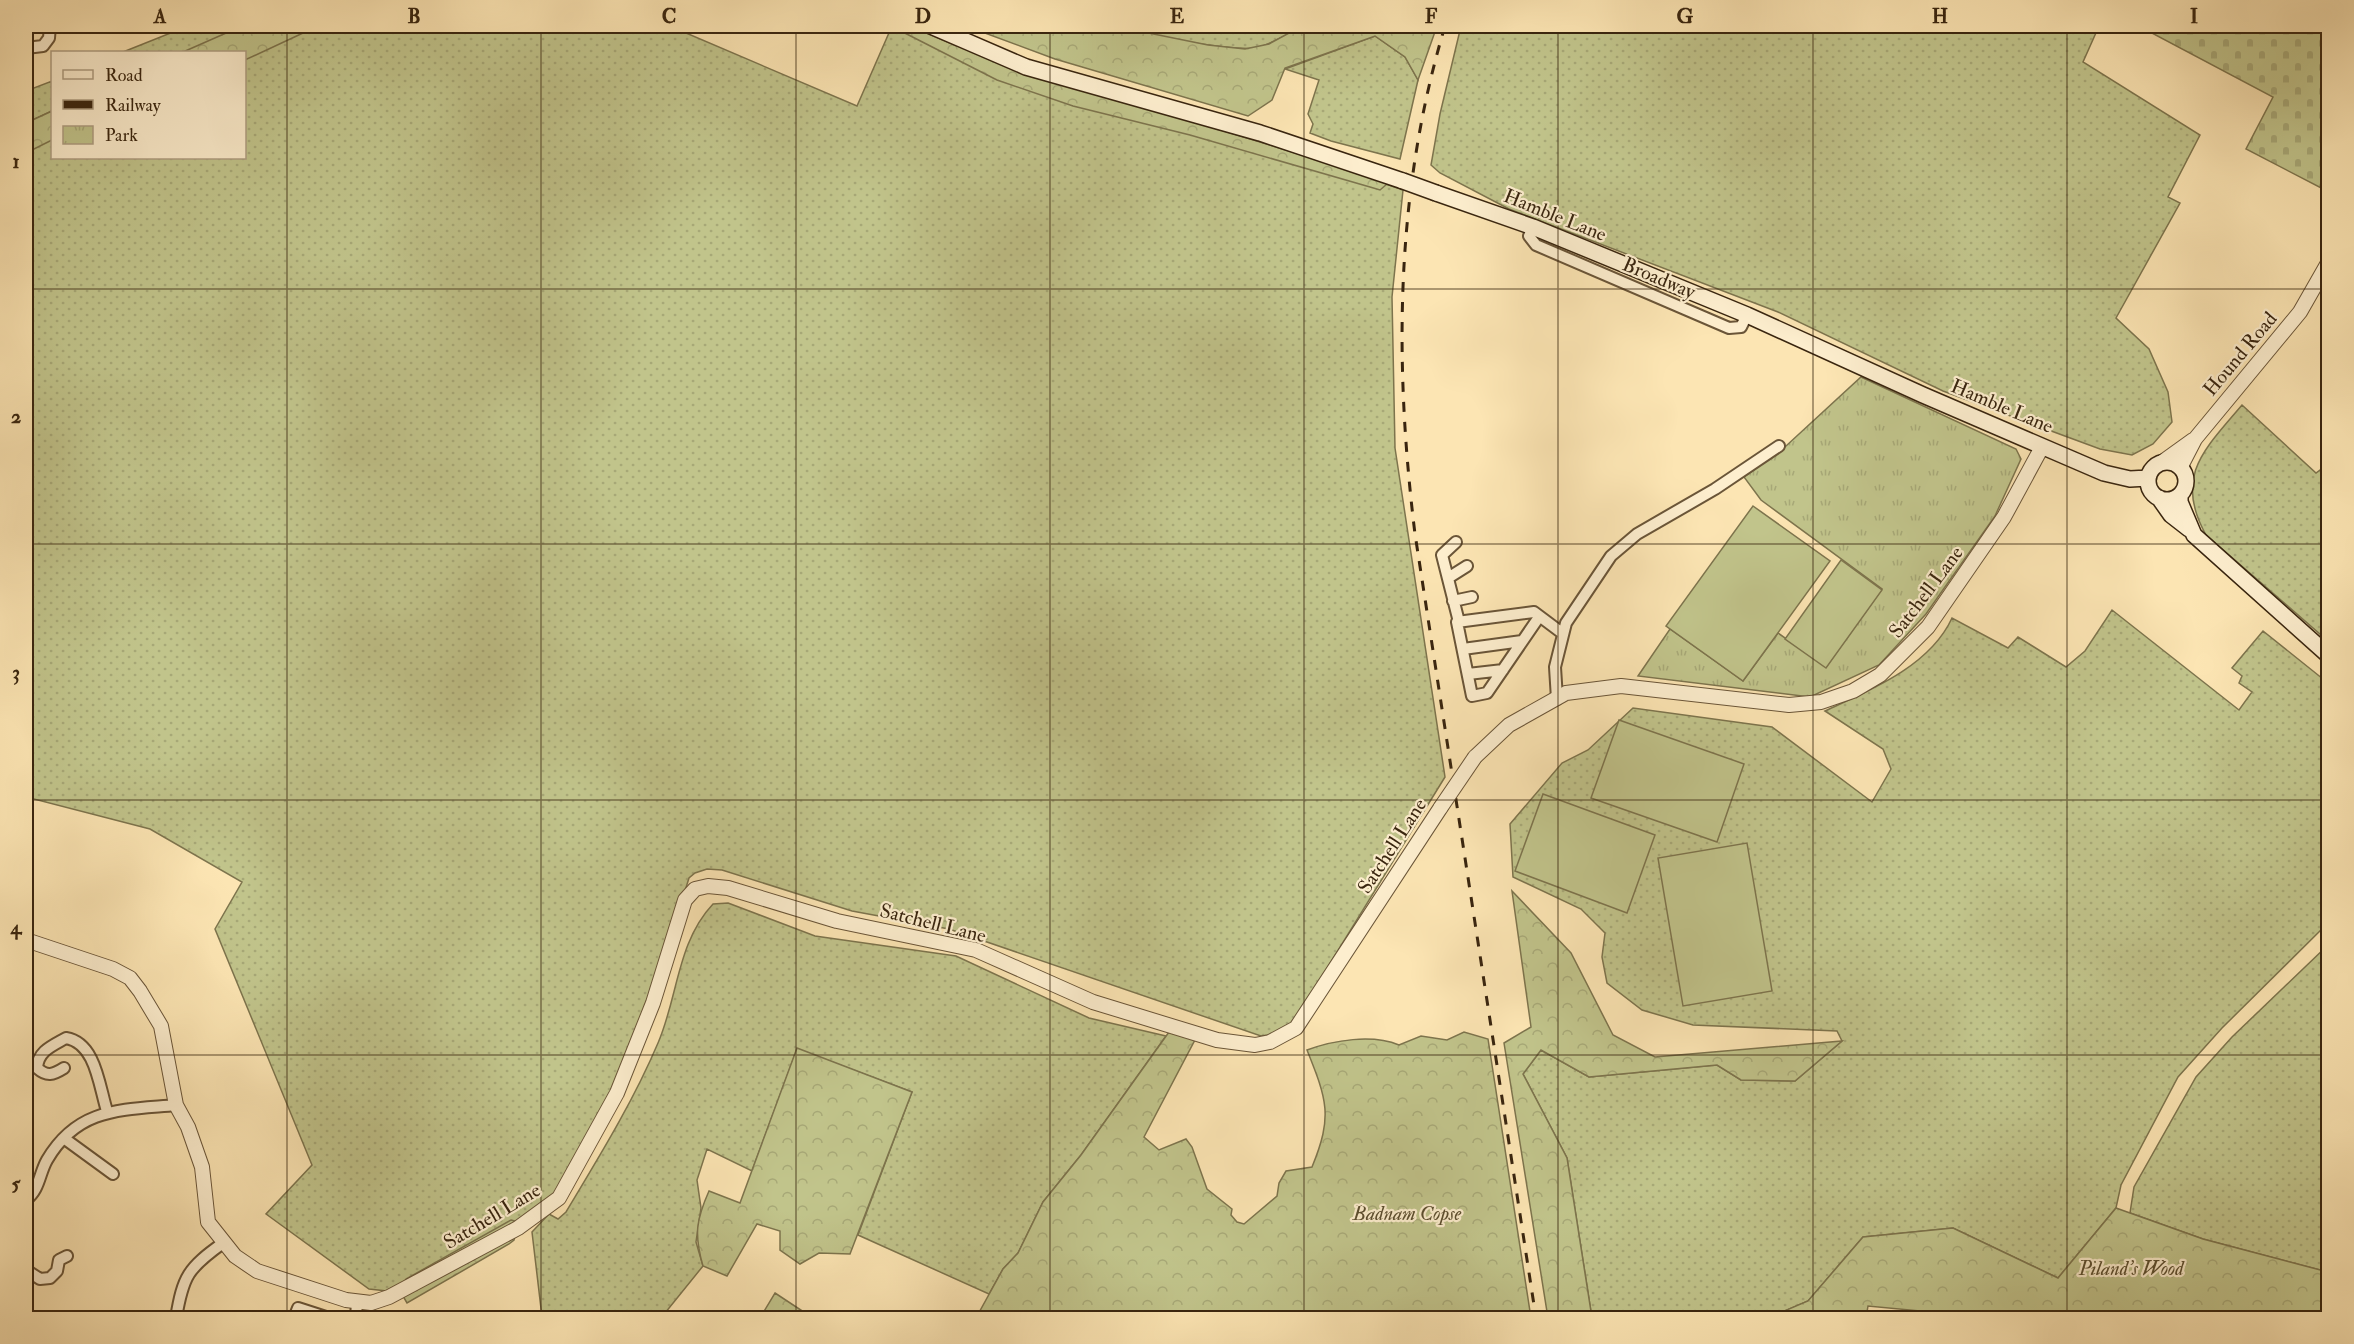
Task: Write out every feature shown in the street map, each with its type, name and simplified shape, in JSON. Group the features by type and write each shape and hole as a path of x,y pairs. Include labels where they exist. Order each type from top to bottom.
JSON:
{"main road":[{"name":"Hamble Lane","path":"931,26 1026,67 1260,133 1533,227 1748,315 2042,447 2104,472 2130,479 2148,478"},
{"path":"2189,529 2180,502 2180,495 2186,483 2181,468 2174,464 2161,463 2151,471 2148,478 2152,492 2171,515 2328,655"},
{"path":"2159,498 2172,500 2180,495"}],"street":[{"path":"26,48 43,46 49,38 50,26"},
{"path":"2319,278 2328,252"},
{"name":"Hound Road","path":"2181,468 2195,439 2300,312 2328,263"},
{"path":"2161,463 2195,439"},
{"path":"1557,699 1556,667 1566,623 1616,552 1637,534 1715,489 1779,446"},
{"name":"Satchell Lane","path":"26,940 92,961 130,978 160,1026 176,1105 188,1127 202,1167 208,1222 223,1243 240,1260 257,1270 357,1302 381,1300 518,1228 559,1198 616,1093 653,1003 685,900 695,889 708,886 728,888 837,921 976,950 1093,1002 1217,1040 1255,1045 1270,1042 1296,1028 1475,757 1509,725 1566,693 1621,686 1790,705 1821,702 1853,690 1880,675 1905,653 1935,619 2004,517 2042,447"},
{"path":"1456,542 1442,555 1459,622 1472,696 1487,693 1539,617"},
{"path":"1448,578 1467,566"},
{"path":"1454,601 1472,597"},
{"path":"1459,622 1534,612 1562,633"},
{"path":"1463,648 1522,641"},
{"path":"1468,674 1503,670"},
{"path":"64,1068 53,1075 44,1074 37,1068 38,1059 43,1052 66,1038 78,1040 84,1045 93,1064 107,1111"},
{"path":"26,1200 39,1184 46,1162 64,1138 89,1118 107,1111 176,1105"},
{"path":"64,1138 113,1174"},
{"path":"176,1318 182,1286 196,1262 223,1243"},
{"path":"26,1270 40,1279 50,1278 57,1270 59,1257"},
{"path":"356,1318 357,1302"},
{"path":"294,1318 298,1308 329,1318"}],"green space":[{"path":"188,26 686,26 686,33 857,106 892,26 910,26 952,44 1042,75 1312,158 1403,190 1392,297 1395,448 1445,777 1292,1025 1276,1034 1261,1036 949,929 852,911 722,870 707,869 689,878 651,1000 611,1093 553,1197 535,1212 396,1292 369,1289 266,1214 312,1165 215,929 242,882 150,829 26,797 26,131 51,118 51,159 246,159 246,51 126,51"},
{"path":"242,26 318,26 246,60 246,51 185,51"},
{"path":"891,26 910,26 952,44 1042,75 1383,180 1387,184 1380,190 1190,135 1073,106 997,80"},
{"path":"966,26 1114,26 1208,45 1245,49 1269,44 1302,26 1437,26 1418,80 1405,57 1375,36 1285,68 1272,100 1248,116 1055,59"},
{"path":"1114,26 1302,26 1268,44 1256,48 1245,48 1161,38"},
{"path":"1461,26 2099,26 2083,62 2200,135 2168,197 2180,203 2116,318 2149,349 2168,392 2172,422 2153,444 2132,455 2100,449 1943,391 1778,312 1509,209 1440,173 1431,165 1440,114"},
{"path":"2151,26 2328,26 2327,191 2246,149 2273,97 2148,31"},
{"path":"1375,36 1405,57 1418,80 1400,159 1331,141 1310,133 1313,124 1308,114 1319,80 1285,69"},
{"path":"51,81 51,111 26,123 26,91"},
{"path":"51,111 51,140 26,153 26,123"},
{"path":"1861,377 2016,449 2021,459 1995,516 1926,614 1879,665 1810,697 1638,676 1670,629 1743,681 1778,633 1826,667 1882,589 1761,500 1744,477 1786,446"},
{"path":"2242,405 2316,473 2328,464 2328,641 2206,535 2197,514 2192,496 2193,480 2198,464 2216,436"},
{"path":"1753,506 1830,561 1743,681 1666,626"},
{"path":"1841,560 1882,590 1826,668 1785,639"},
{"path":"2112,610 2239,710 2252,692 2239,683 2242,676 2232,668 2263,631 2328,683 2328,825 2322,832 2328,838 2328,923 2222,1028 2178,1077 2121,1185 2116,1208 2058,1278 1953,1228 1863,1237 1808,1301 1768,1318 1592,1318 1567,1158 1523,1074 1541,1050 1589,1077 1717,1065 1741,1080 1795,1081 1842,1041 1837,1031 1693,1025 1642,1010 1607,983 1602,957 1605,933 1581,909 1513,877 1510,824 1562,763 1588,750 1633,708 1772,727 1872,802 1891,769 1883,749 1825,711 1898,675 1929,650 1942,635 1952,618 2008,648 2018,637 2066,667 2085,651"},
{"path":"1619,720 1744,764 1717,842 1591,798"},
{"path":"1543,794 1655,835 1627,913 1515,871"},
{"path":"1747,843 1772,991 1683,1006 1658,858"},
{"path":"1512,891 1571,953 1613,1035 1655,1057 1842,1041 1795,1081 1741,1080 1717,1065 1589,1077 1541,1050 1523,1074 1567,1158 1592,1318 1548,1318 1504,1043 1531,1027"},
{"path":"728,903 815,936 956,956 1089,1018 1166,1036 1081,1155 1043,1202 1018,1253 1003,1269 989,1294 858,1235 912,1092 797,1049 752,1171 707,1149 697,1180 701,1208 696,1242 703,1266 661,1318 542,1317 532,1232 549,1214 558,1219 566,1212 591,1171 627,1108 658,1043 692,935 713,904"},
{"path":"2328,945 2328,1272 2203,1239 2130,1213 2134,1187 2196,1077 2232,1037"},
{"name":"Badnam Copse","path":"1174,1025 1197,1036 1144,1137 1159,1150 1186,1139 1192,1147 1207,1189 1232,1209 1231,1215 1237,1222 1244,1224 1277,1196 1279,1183 1286,1171 1312,1167 1319,1149 1325,1121 1325,1108 1319,1082 1307,1050 1329,1043 1365,1039 1399,1045 1421,1036 1447,1040 1464,1032 1488,1039 1531,1318 976,1318 1003,1269 1018,1253 1043,1202 1081,1155"},
{"path":"797,1048 912,1092 850,1254 819,1253 800,1264 780,1250 780,1231 757,1224 727,1276 703,1266 698,1245 701,1211 709,1191 740,1203"},
{"name":"Piland's Wood","path":"2116,1208 2203,1239 2328,1272 2328,1318 1994,1318 1868,1306 1866,1318 1768,1318 1808,1301 1863,1237 1953,1228 2058,1278"},
{"path":"511,1220 518,1222 514,1240 509,1244 407,1303 400,1291 406,1279"},
{"path":"775,1293 813,1318 760,1318"}],"railway":[{"path":"1445,26 1428,88 1416,151 1408,215 1403,278 1402,342 1408,470 1415,534 1536,1318"}]}
